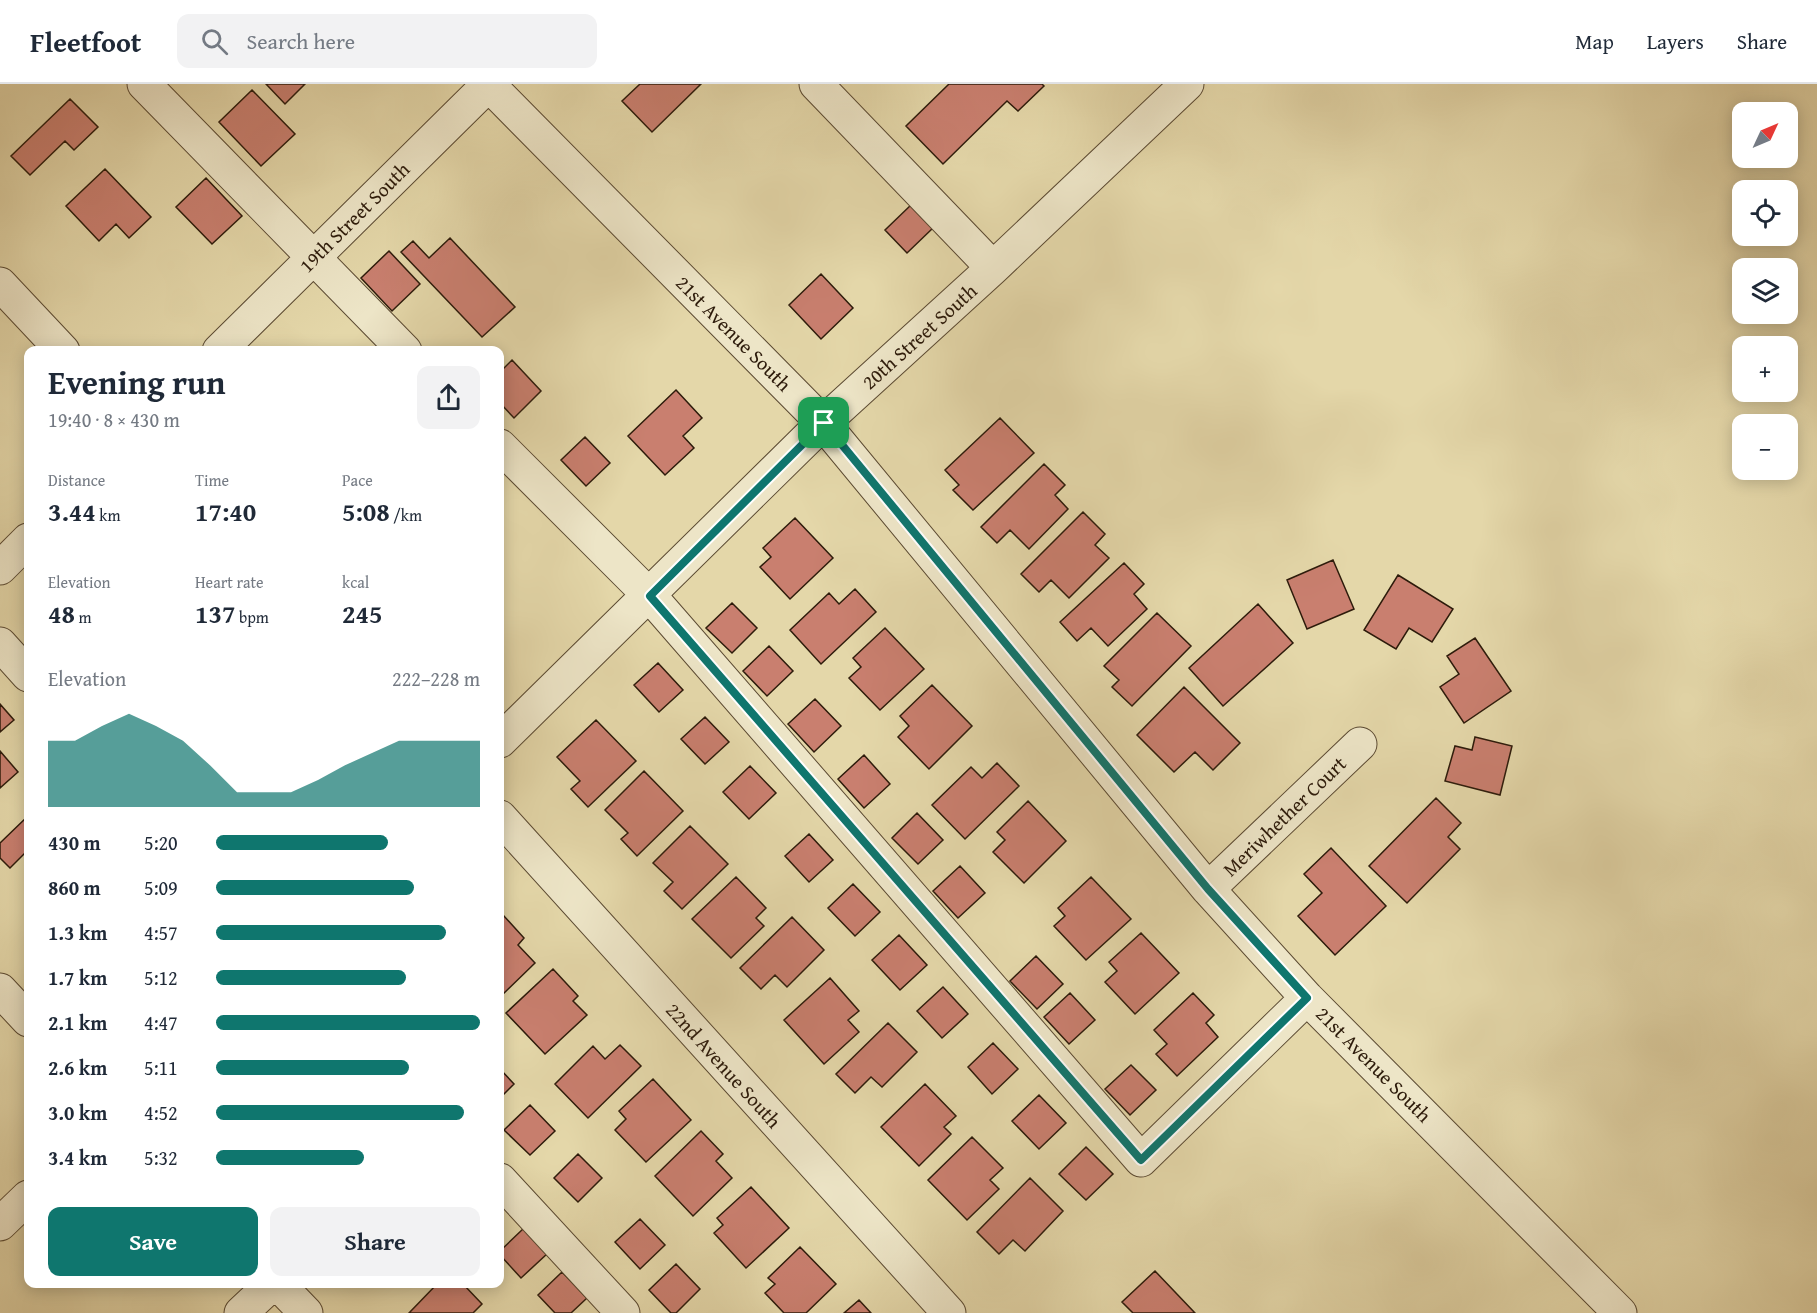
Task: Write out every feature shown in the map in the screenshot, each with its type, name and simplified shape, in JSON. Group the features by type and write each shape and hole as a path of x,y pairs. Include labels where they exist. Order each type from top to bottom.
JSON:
{"street":[{"path":"144,84 400,346"},
{"name":"19th Street South","path":"224,346 488,84"},
{"name":"21st Avenue South","path":"488,84 824,423 1208,889 1307,998 1620,1313"},
{"path":"816,84 993,268"},
{"name":"20th Street South","path":"504,737 824,423 993,268 1182,86"},
{"path":"0,284 58,346"},
{"path":"504,450 650,596 1141,1160 1307,998"},
{"path":"0,568 24,544"},
{"path":"0,644 24,671"},
{"name":"Meriwhether Court","path":"1208,889 1360,744"},
{"name":"22nd Avenue South","path":"504,821 949,1313"},
{"path":"0,990 24,1016"},
{"path":"504,1184 623,1313"},
{"path":"0,1224 24,1201"},
{"path":"241,1313 268,1288"},
{"path":"282,1288 306,1313"}],"building":[{"path":"266,84 305,84 285,104"},
{"path":"640,84 701,84 652,132 622,101"},
{"path":"949,84 1042,84 1044,86 1018,111 1007,101 943,164 906,126"},
{"path":"252,90 295,134 261,166 219,122"},
{"path":"70,99 98,127 74,150 65,141 30,175 11,156"},
{"path":"105,169 151,217 129,238 116,224 99,241 66,206"},
{"path":"206,178 242,216 212,244 176,207"},
{"path":"912,204 934,227 907,253 885,230"},
{"path":"450,238 515,307 482,337 401,252 413,241 429,258"},
{"path":"389,251 420,284 392,311 361,278"},
{"path":"821,274 853,308 821,339 789,305"},
{"path":"512,360 541,391 514,418 504,407 504,368"},
{"path":"676,390 702,418 683,436 694,448 665,475 628,436"},
{"path":"1000,418 1034,453 973,510 953,490 959,485 945,470"},
{"path":"585,437 610,463 586,486 561,460"},
{"path":"1044,464 1065,485 1055,495 1068,509 1029,549 1010,530 997,543 981,527"},
{"path":"1083,512 1105,534 1095,545 1109,558 1069,598 1051,580 1039,592 1021,574"},
{"path":"795,518 833,558 790,599 760,567 771,557 763,548"},
{"path":"1333,560 1354,609 1307,629 1287,580"},
{"path":"1124,563 1144,584 1134,594 1147,609 1108,646 1091,628 1077,641 1060,622"},
{"path":"1398,575 1453,609 1432,642 1409,628 1396,649 1364,630"},
{"path":"855,589 876,612 821,664 790,630 829,593 839,604"},
{"path":"732,603 757,628 732,653 706,628"},
{"path":"1258,604 1293,643 1223,706 1189,668"},
{"path":"1157,613 1191,646 1132,706 1112,687 1119,680 1104,666"},
{"path":"885,628 924,669 880,710 849,678 861,667 853,658"},
{"path":"1475,638 1511,691 1464,723 1440,687 1459,674 1447,656"},
{"path":"769,646 793,671 767,696 743,671"},
{"path":"658,663 683,690 659,712 634,685"},
{"path":"932,685 972,726 929,769 898,737 909,726 900,716"},
{"path":"1184,687 1240,743 1213,770 1195,752 1174,772 1137,735"},
{"path":"815,699 841,726 814,752 788,724"},
{"path":"0,704 14,720 0,732"},
{"path":"705,717 729,742 705,764 681,739"},
{"path":"596,720 636,761 588,807 571,789 580,781 557,757"},
{"path":"1475,737 1512,746 1500,795 1445,781 1455,746 1472,750"},
{"path":"0,751 18,772 0,788"},
{"path":"864,755 890,784 864,808 838,779"},
{"path":"997,763 1019,786 965,839 932,805 971,767 982,778"},
{"path":"750,766 776,793 749,819 723,792"},
{"path":"644,771 683,811 637,856 621,839 628,833 605,810"},
{"path":"1436,798 1461,823 1448,837 1460,849 1407,903 1369,866"},
{"path":"1028,801 1066,841 1024,883 993,852 1005,840 997,832"},
{"path":"917,813 943,840 918,864 892,838"},
{"path":"24,820 24,854 10,868 0,858 0,843"},
{"path":"690,826 728,864 682,909 664,891 673,882 653,863"},
{"path":"809,834 833,860 809,882 785,856"},
{"path":"1331,848 1386,906 1335,955 1298,916 1322,893 1304,874"},
{"path":"960,866 985,893 958,918 933,891"},
{"path":"736,877 766,908 756,918 764,926 731,958 692,919"},
{"path":"1091,877 1131,919 1086,960 1054,926 1065,916 1058,908"},
{"path":"853,884 880,912 855,936 828,908"},
{"path":"504,916 524,938 518,945 535,963 504,993"},
{"path":"792,917 824,950 787,987 775,975 761,989 740,968"},
{"path":"1141,933 1179,973 1135,1014 1105,982 1117,971 1109,962"},
{"path":"899,935 927,965 900,990 872,960"},
{"path":"1036,956 1063,984 1037,1009 1010,981"},
{"path":"553,969 578,996 573,1001 587,1015 545,1054 506,1013"},
{"path":"830,978 859,1011 848,1020 859,1032 824,1064 784,1020"},
{"path":"943,987 968,1014 942,1038 917,1011"},
{"path":"1070,993 1095,1020 1069,1044 1044,1017"},
{"path":"1193,993 1214,1015 1206,1023 1218,1037 1177,1076 1156,1054 1167,1044 1154,1030"},
{"path":"888,1023 917,1052 882,1087 871,1077 855,1093 836,1074"},
{"path":"993,1043 1018,1069 992,1094 968,1067"},
{"path":"620,1045 641,1066 588,1118 555,1084 593,1046 605,1059"},
{"path":"1131,1065 1156,1090 1130,1115 1105,1089"},
{"path":"504,1073 514,1084 504,1094"},
{"path":"653,1079 691,1120 646,1162 615,1130 626,1119 619,1111"},
{"path":"925,1084 956,1116 944,1127 951,1134 919,1166 881,1127"},
{"path":"1039,1095 1066,1123 1039,1149 1012,1121"},
{"path":"530,1105 555,1131 530,1155 504,1130"},
{"path":"701,1131 723,1154 716,1161 732,1178 693,1216 655,1176"},
{"path":"972,1137 1003,1168 990,1180 999,1189 967,1220 928,1180"},
{"path":"1086,1147 1113,1174 1086,1200 1059,1174"},
{"path":"578,1154 602,1178 578,1202 554,1178"},
{"path":"1030,1178 1063,1211 1025,1251 1013,1240 999,1254 977,1232"},
{"path":"751,1187 789,1228 746,1268 714,1233 723,1225 717,1218"},
{"path":"640,1219 665,1245 640,1269 615,1242"},
{"path":"524,1228 548,1253 521,1278 504,1259 504,1247"},
{"path":"800,1247 836,1284 806,1313 784,1313 765,1293 775,1284 768,1278"},
{"path":"676,1264 700,1289 676,1313 671,1313 649,1290"},
{"path":"1155,1271 1195,1313 1133,1313 1122,1302"},
{"path":"562,1272 587,1298 571,1313 555,1313 538,1295"},
{"path":"433,1288 467,1288 482,1304 473,1313 409,1313"},
{"path":"859,1300 871,1313 844,1313"}],"route":[{"path":"824,423 1208,889 1307,998 1141,1160 650,596 824,423"}]}
